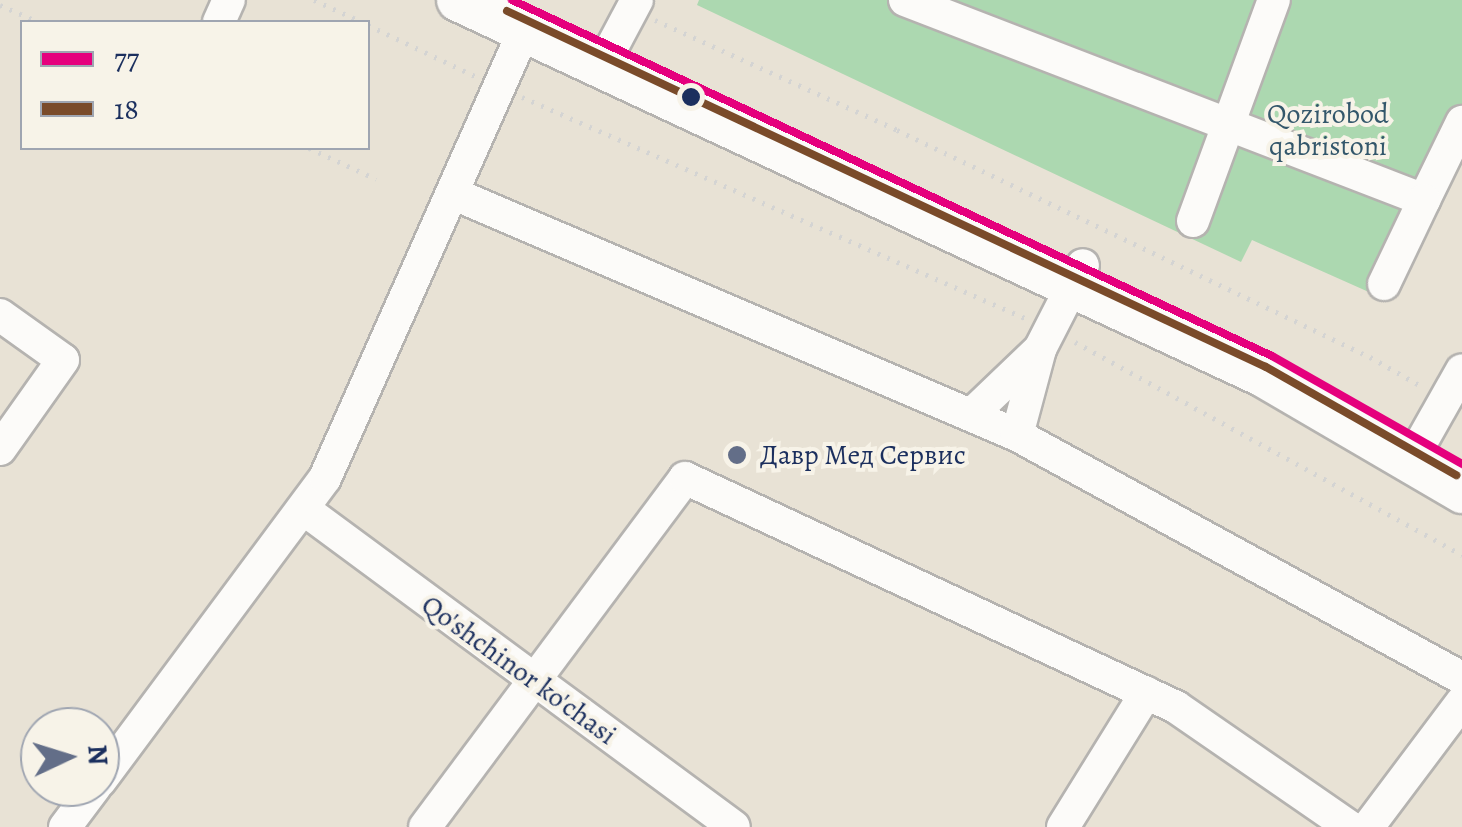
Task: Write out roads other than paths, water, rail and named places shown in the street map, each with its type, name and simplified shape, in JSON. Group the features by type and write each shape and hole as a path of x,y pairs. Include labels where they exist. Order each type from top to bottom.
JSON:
{"main road":[{"path":"458,0 523,14 612,47 1078,275 1462,492"},
{"path":"523,14 1078,275 1272,356 1462,464"}],"street":[{"path":"905,0 1424,200"},
{"path":"1194,221 1274,0"},
{"path":"612,47 635,5"},
{"path":"120,755 305,510 342,442 452,193 498,87 523,14"},
{"path":"1384,284 1462,122"},
{"path":"452,193 1017,435 1462,678"},
{"path":"1017,435 1045,339 1078,275"},
{"path":"0,314 63,360 0,449"},
{"path":"972,414 1045,339"},
{"path":"1422,441 1462,370"},
{"path":"425,827 685,478 1146,693 1204,724 1350,827"},
{"name":"Qo'shchinor ko'chasi","path":"305,510 734,827"},
{"path":"1063,827 1146,693"},
{"path":"1368,827 1459,713"},
{"path":"65,827 80,807"}],"place":[{"name":"Давр Мед Сервис","path":"737,455"}],"park label":[{"name":"Qozirobod qabristoni","path":"1328,130"}]}
